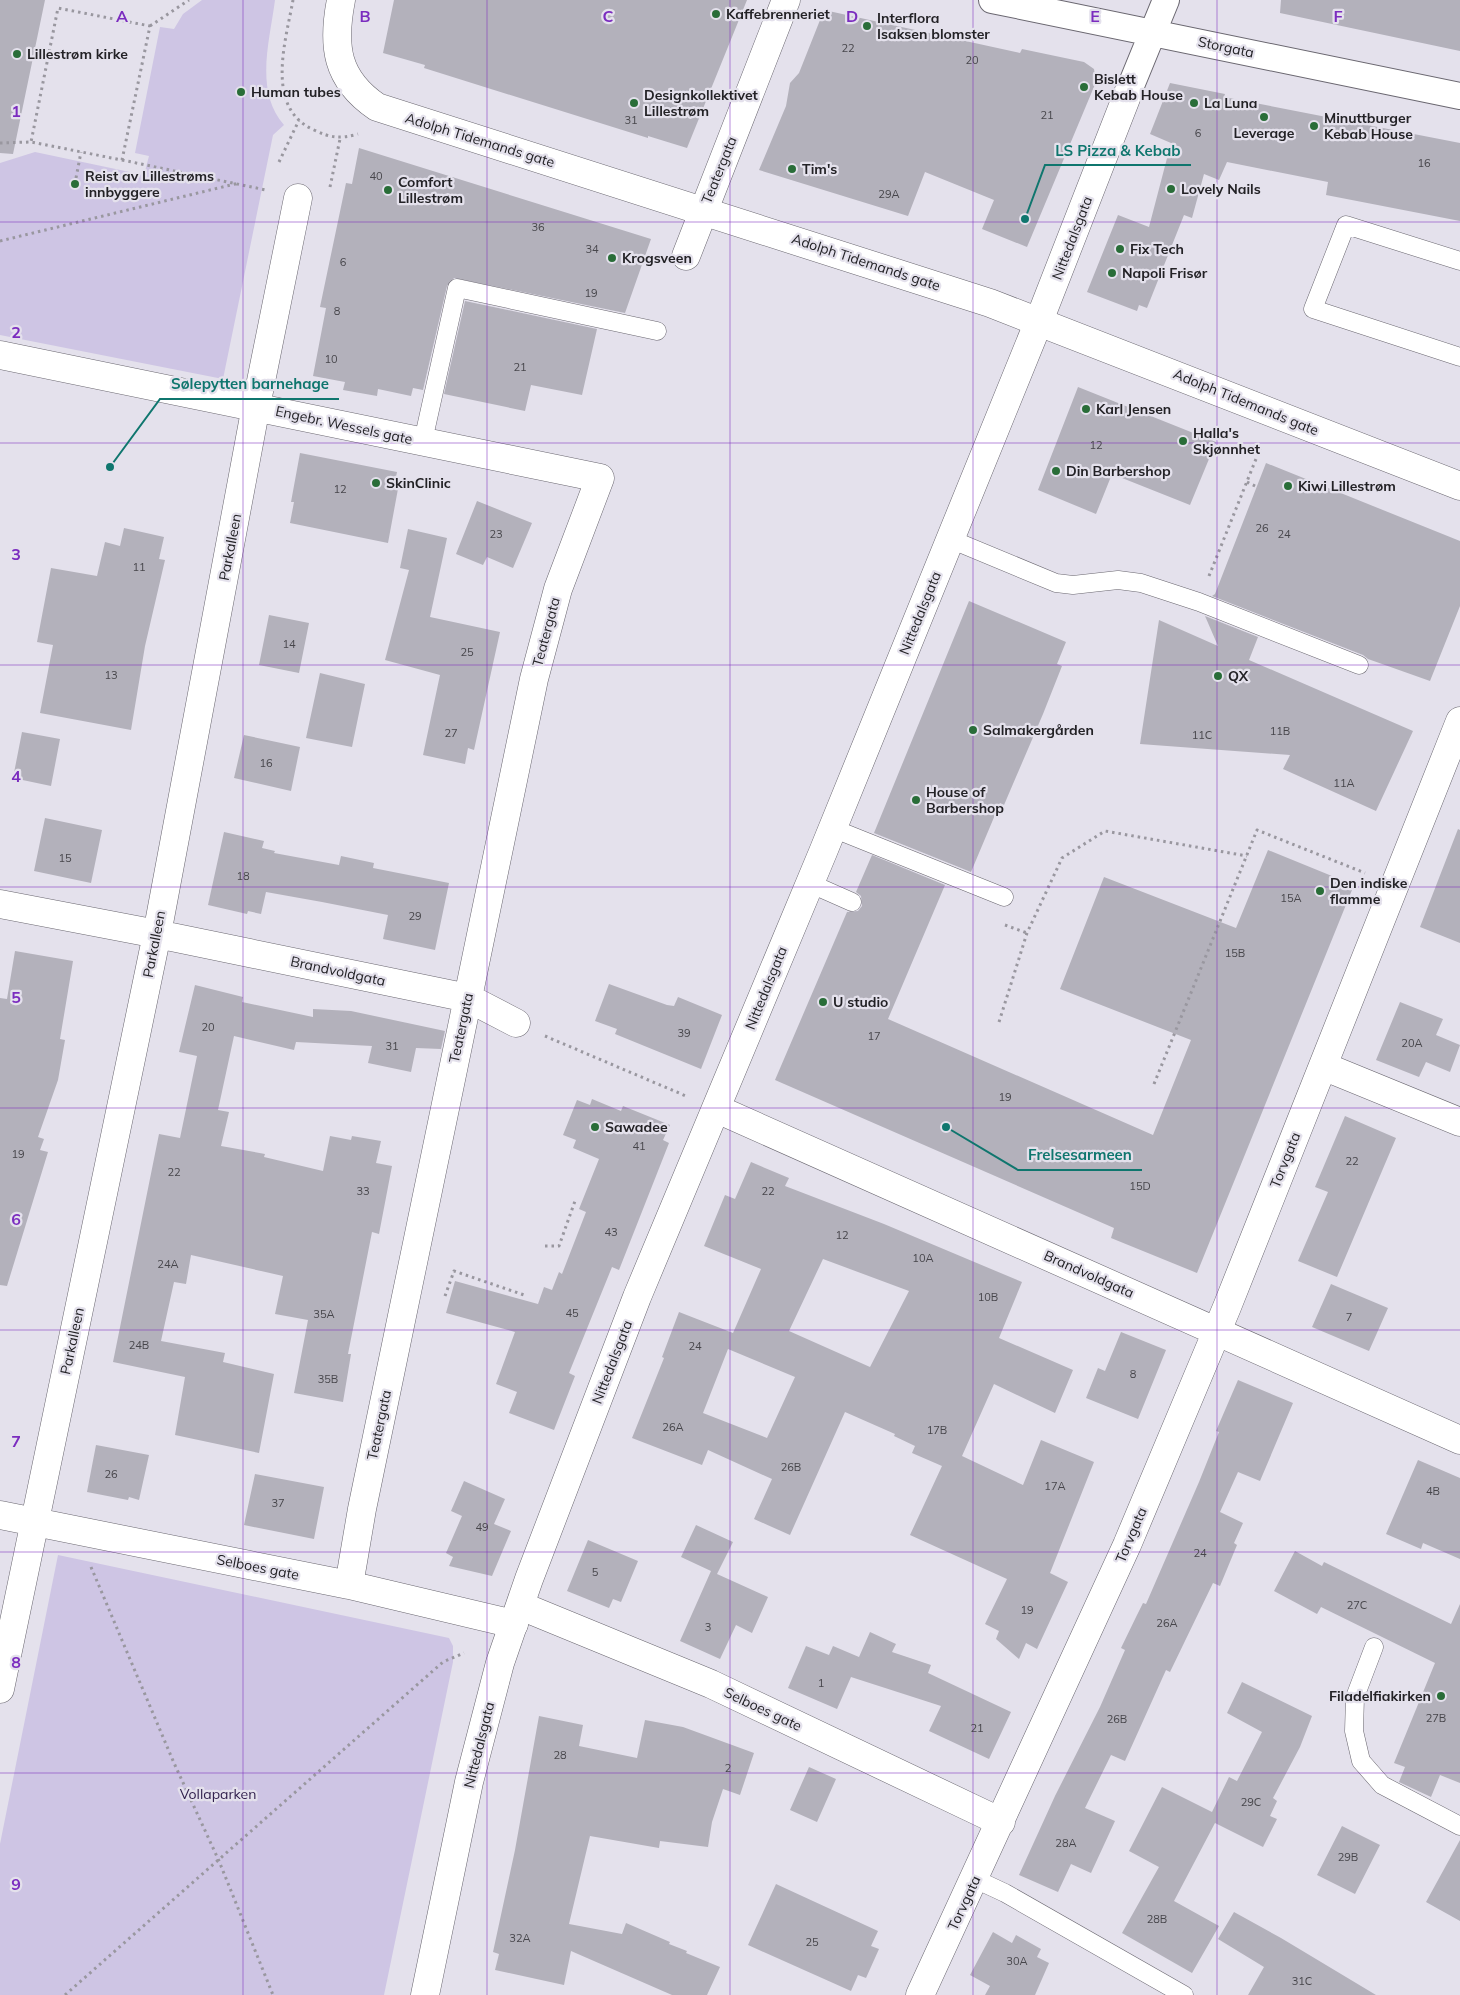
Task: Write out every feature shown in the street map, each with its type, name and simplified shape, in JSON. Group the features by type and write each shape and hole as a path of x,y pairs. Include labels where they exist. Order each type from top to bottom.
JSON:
{"street":[{"name":"Adolph Tidemands gate","path":"341,0 336,38 343,70 356,90 377,107 957,292 1039,321 1460,486"},
{"name":"Teatergata","path":"686,256 786,0"},
{"name":"Storgata","path":"992,0 1460,96"},
{"name":"Nittedalsgata","path":"425,1995 469,1782 500,1663 573,1459 637,1297 717,1109 1039,321 1166,0"},
{"name":"Parkalleen","path":"0,1689 157,934 256,406 298,198"},
{"name":"Engebr. Wessels gate","path":"0,355 600,478"},
{"name":"Teatergata","path":"349,1585 362,1509 544,636 558,589 600,478"},
{"name":"Torvgata","path":"920,1995 1127,1545 1222,1319 1396,886 1460,721"},
{"name":"Brandvoldgata","path":"0,904 157,934 468,998 516,1023"},
{"path":"1323,1066 1460,1122"},
{"name":"Brandvoldgata","path":"717,1109 1222,1319 1460,1440"},
{"name":"Selboes gate","path":"0,1515 349,1585 518,1615 711,1684 1001,1822"}],"lane":[{"path":"1460,261 1346,225 1313,309 1460,357"},
{"path":"423,441 457,288 657,331"},
{"path":"950,539 1056,583 1073,585 1118,580 1141,583 1199,602 1359,665"},
{"path":"832,828 1004,897"},
{"path":"809,883 852,902"},
{"path":"1374,1647 1355,1697 1354,1731 1361,1760 1382,1785 1460,1826"},
{"path":"975,1879 1005,1893 1184,1995"}],"path":[{"path":"122,160 150,26 189,0"},
{"path":"293,0 282,79 285,96 299,120 307,127 340,139 329,190"},
{"path":"31,142 58,8 150,26"},
{"path":"279,162 299,120"},
{"path":"0,143 31,142 239,183 298,198"},
{"path":"76,178 81,152"},
{"path":"0,242 239,183"},
{"path":"1199,602 1260,449"},
{"path":"1247,482 1257,487"},
{"path":"1154,1084 1257,830 1396,886"},
{"path":"999,1022 1026,933 1062,858 1105,831 1247,856"},
{"path":"516,1023 660,1086"},
{"path":"546,1246 559,1246 575,1201"},
{"path":"445,1296 454,1271 527,1296"},
{"path":"90,1564 174,1763 219,1861 274,1995"},
{"path":"65,1995 443,1662 464,1652"}],"green space":[{"path":"202,0 275,0 266,65 267,81 269,97 275,112 284,125 273,135 223,379 0,335 0,163 35,152 144,175 149,156 135,153 160,27 174,29 183,14"},
{"name":"Vollaparken","path":"58,1555 449,1638 453,1646 453,1662 384,1995 0,1995 0,1844"}],"building":[{"name":"Lillestrøm kirke","path":"0,0 45,0 13,154 0,153"},
{"path":"394,0 747,0 687,148 648,136 648,138 424,68 425,65 383,53"},
{"path":"1281,0 1460,0 1460,51 1280,13"},
{"path":"824,10 1020,53 1022,49 1084,62 1094,69 1096,82 1027,247 982,229 994,200 925,172 908,216 759,170 786,106 790,83 799,73"},
{"path":"1170,83 1225,94 1224,97 1460,143 1460,221 1326,195 1328,182 1227,162 1219,180 1204,174 1192,218 1184,215 1147,308 1139,305 1137,311 1087,292 1118,215 1149,227 1171,143 1150,134"},
{"path":"359,148 651,239 625,313 454,278 447,286 423,390 413,388 411,396 378,389 377,396 343,390 345,382 313,376 326,308 320,307 346,183 352,184"},
{"path":"465,301 597,329 582,395 531,385 525,411 444,394"},
{"path":"1078,387 1216,442 1190,505 1112,474 1096,514 1038,490"},
{"path":"300,453 397,472 396,477 400,478 388,543 290,523 294,502 291,502"},
{"path":"1266,463 1460,541 1460,606 1430,681 1368,659 1363,655 1212,596 1215,594"},
{"path":"477,501 532,523 513,568 487,557 483,565 456,554"},
{"path":"124,528 164,537 159,559 165,560 145,646 131,730 40,713 53,645 37,642 51,568 97,576 105,542 120,546"},
{"path":"408,529 447,538 430,617 500,632 474,750 468,748 465,764 423,755 440,675 385,660 409,570 400,568"},
{"name":"Salmakergården","path":"969,601 1066,642 1057,664 1062,666 1043,714 1004,805 1000,803 971,872 874,833"},
{"path":"269,615 309,623 299,673 259,665"},
{"name":"QX","path":"1205,616 1258,637 1249,660 1413,731 1376,811 1283,769 1290,755 1140,744 1159,620 1218,646"},
{"path":"320,673 365,684 352,747 306,738"},
{"path":"22,732 60,739 51,786 13,778"},
{"path":"244,735 300,747 291,791 234,778"},
{"path":"45,818 102,830 91,883 34,871"},
{"path":"1458,829 1460,830 1460,943 1420,927"},
{"path":"224,832 264,841 262,848 275,851 274,853 339,865 341,856 374,863 373,868 449,883 435,950 383,939 388,915 266,892 261,914 248,911 247,914 208,905"},
{"path":"1268,850 1354,885 1197,1273 1111,1238 1114,1228 775,1080 847,912 858,911 862,906 861,896 856,892 872,855 945,885 888,1019 1153,1135 1191,1040 1060,989 1104,877 1236,928"},
{"path":"15,951 73,961 60,1039 65,1040 58,1080 38,1137 44,1139 40,1150 48,1152 7,1286 0,1285 0,998 7,999"},
{"path":"609,984 667,1005 674,1006 678,997 722,1015 701,1069 615,1034 617,1029 595,1021"},
{"path":"195,985 243,997 242,1002 313,1017 313,1009 351,1011 445,1031 441,1049 416,1048 411,1072 368,1063 372,1046 296,1042 294,1050 234,1036 218,1110 229,1112 221,1146 265,1154 264,1157 323,1171 330,1136 351,1140 352,1136 381,1141 376,1163 392,1166 379,1234 372,1232 348,1354 351,1354 343,1402 294,1393 308,1320 275,1314 283,1276 191,1255 186,1284 174,1282 161,1341 225,1353 223,1362 274,1374 259,1453 175,1435 185,1377 113,1362 159,1134 180,1138 197,1056 179,1052"},
{"path":"1400,1002 1443,1019 1436,1035 1460,1045 1450,1072 1426,1062 1419,1077 1376,1060"},
{"path":"592,1099 621,1111 623,1106 670,1125 663,1140 669,1143 619,1270 612,1267 569,1373 575,1376 554,1430 509,1413 517,1392 496,1384 515,1332 446,1313 455,1281 538,1304 544,1287 552,1290 559,1272 562,1274 586,1212 579,1209 599,1159 573,1148 576,1140 563,1135 577,1100 590,1105"},
{"path":"1345,1116 1396,1138 1337,1277 1298,1261 1328,1192 1315,1187"},
{"path":"751,1162 789,1178 785,1186 884,1224 1022,1282 999,1338 1073,1370 1055,1413 994,1384 962,1456 1023,1485 1041,1440 1094,1462 1050,1573 1068,1582 1037,1649 1026,1643 1019,1659 996,1639 999,1631 985,1624 1007,1579 910,1535 942,1466 912,1453 915,1446 894,1436 895,1434 845,1412 790,1535 754,1519 772,1479 708,1450 702,1465 632,1438 664,1358 662,1357 679,1312 733,1333 761,1269 704,1246 725,1195 735,1199","holes":["823,1259 909,1291 870,1367 789,1331","728,1349 795,1377 767,1438 703,1413"]},
{"path":"1331,1284 1388,1308 1369,1351 1312,1327"},
{"path":"1121,1332 1166,1350 1138,1419 1086,1398 1098,1368 1105,1371"},
{"path":"1238,1380 1293,1403 1260,1481 1238,1472 1220,1512 1243,1523 1234,1543 1237,1545 1220,1586 1213,1583 1170,1672 1166,1670 1125,1761 1111,1755 1085,1808 1115,1821 1091,1873 1071,1864 1058,1892 1019,1875 1055,1796 1100,1707 1125,1650 1121,1648 1143,1603 1146,1604 1199,1482 1219,1432 1216,1431"},
{"path":"96,1445 149,1455 139,1500 129,1497 128,1500 87,1492"},
{"path":"1418,1460 1460,1478 1460,1559 1423,1543 1421,1549 1386,1534"},
{"path":"255,1474 324,1487 314,1539 244,1525"},
{"path":"464,1481 505,1499 494,1524 511,1531 492,1576 449,1566 453,1557 446,1553 462,1516 451,1511"},
{"path":"696,1525 733,1542 717,1574 768,1597 752,1633 736,1625 720,1659 680,1641 711,1571 681,1557"},
{"path":"588,1540 638,1561 621,1602 613,1599 609,1608 567,1591"},
{"path":"1295,1551 1322,1566 1324,1562 1451,1624 1460,1604 1460,1783 1440,1775 1431,1797 1399,1782 1405,1767 1394,1763 1435,1663 1321,1607 1317,1614 1274,1591"},
{"path":"870,1632 896,1644 892,1652 931,1665 928,1673 1011,1712 989,1759 929,1731 941,1706 851,1677 837,1709 788,1688 806,1646 829,1655 833,1646 859,1657"},
{"path":"1242,1682 1312,1716 1300,1747 1273,1798 1277,1801 1270,1816 1277,1819 1263,1847 1215,1823 1174,1901 1219,1926 1192,1973 1122,1933 1159,1867 1129,1851 1162,1787 1212,1812 1229,1777 1237,1781 1262,1732 1227,1713"},
{"path":"539,1716 583,1725 579,1746 637,1758 645,1720 683,1727 754,1753 740,1795 723,1789 712,1822 708,1847 660,1841 659,1848 590,1836 569,1924 622,1934 626,1923 670,1942 669,1944 687,1951 686,1953 720,1967 707,1995 672,1995 571,1951 564,1985 495,1970 499,1954 493,1952 515,1850"},
{"path":"809,1767 836,1779 817,1822 790,1810"},
{"path":"1342,1826 1380,1845 1355,1894 1317,1875"},
{"path":"1460,1840 1460,1921 1426,1902"},
{"path":"776,1884 878,1931 871,1946 879,1949 866,1978 858,1975 851,1991 748,1945"},
{"path":"1234,1912 1376,1995 1248,1995 1264,1967 1218,1939"},
{"path":"993,1932 1012,1943 1016,1935 1041,1949 1037,1957 1049,1963 1035,1995 985,1995 990,1986 970,1975"}],"place":[{"name":"Kaffebrenneriet","path":"716,14"},
{"name":"Interflora Isaksen blomster","path":"867,26"},
{"name":"Lillestrøm kirke","path":"17,54"},
{"name":"Bislett Kebab House","path":"1084,87"},
{"name":"Human tubes","path":"241,92"},
{"name":"Designkollektivet Lillestrøm","path":"634,103"},
{"name":"La Luna","path":"1194,103"},
{"name":"Leverage","path":"1264,117"},
{"name":"Minuttburger Kebab House","path":"1314,126"},
{"name":"Tim's","path":"792,169"},
{"name":"Reist av Lillestrøms innbyggere","path":"75,184"},
{"name":"Lovely Nails","path":"1171,189"},
{"name":"Comfort Lillestrøm","path":"388,190"},
{"name":"LS Pizza & Kebab","path":"1025,219"},
{"name":"Fix Tech","path":"1120,249"},
{"name":"Krogsveen","path":"612,258"},
{"name":"Napoli Frisør","path":"1112,273"},
{"name":"Karl Jensen","path":"1086,409"},
{"name":"Halla's Skjønnhet","path":"1183,441"},
{"name":"Sølepytten barnehage","path":"110,467"},
{"name":"Din Barbershop","path":"1056,471"},
{"name":"SkinClinic","path":"376,483"},
{"name":"Kiwi Lillestrøm","path":"1288,486"},
{"name":"QX","path":"1218,676"},
{"name":"Salmakergården","path":"973,730"},
{"name":"House of Barbershop","path":"916,800"},
{"name":"Den indiske flamme","path":"1320,891"},
{"name":"U studio","path":"823,1002"},
{"name":"Sawadee","path":"595,1127"},
{"name":"Frelsesarmeen","path":"946,1127"},
{"name":"Filadelfiakirken","path":"1441,1696"}]}
